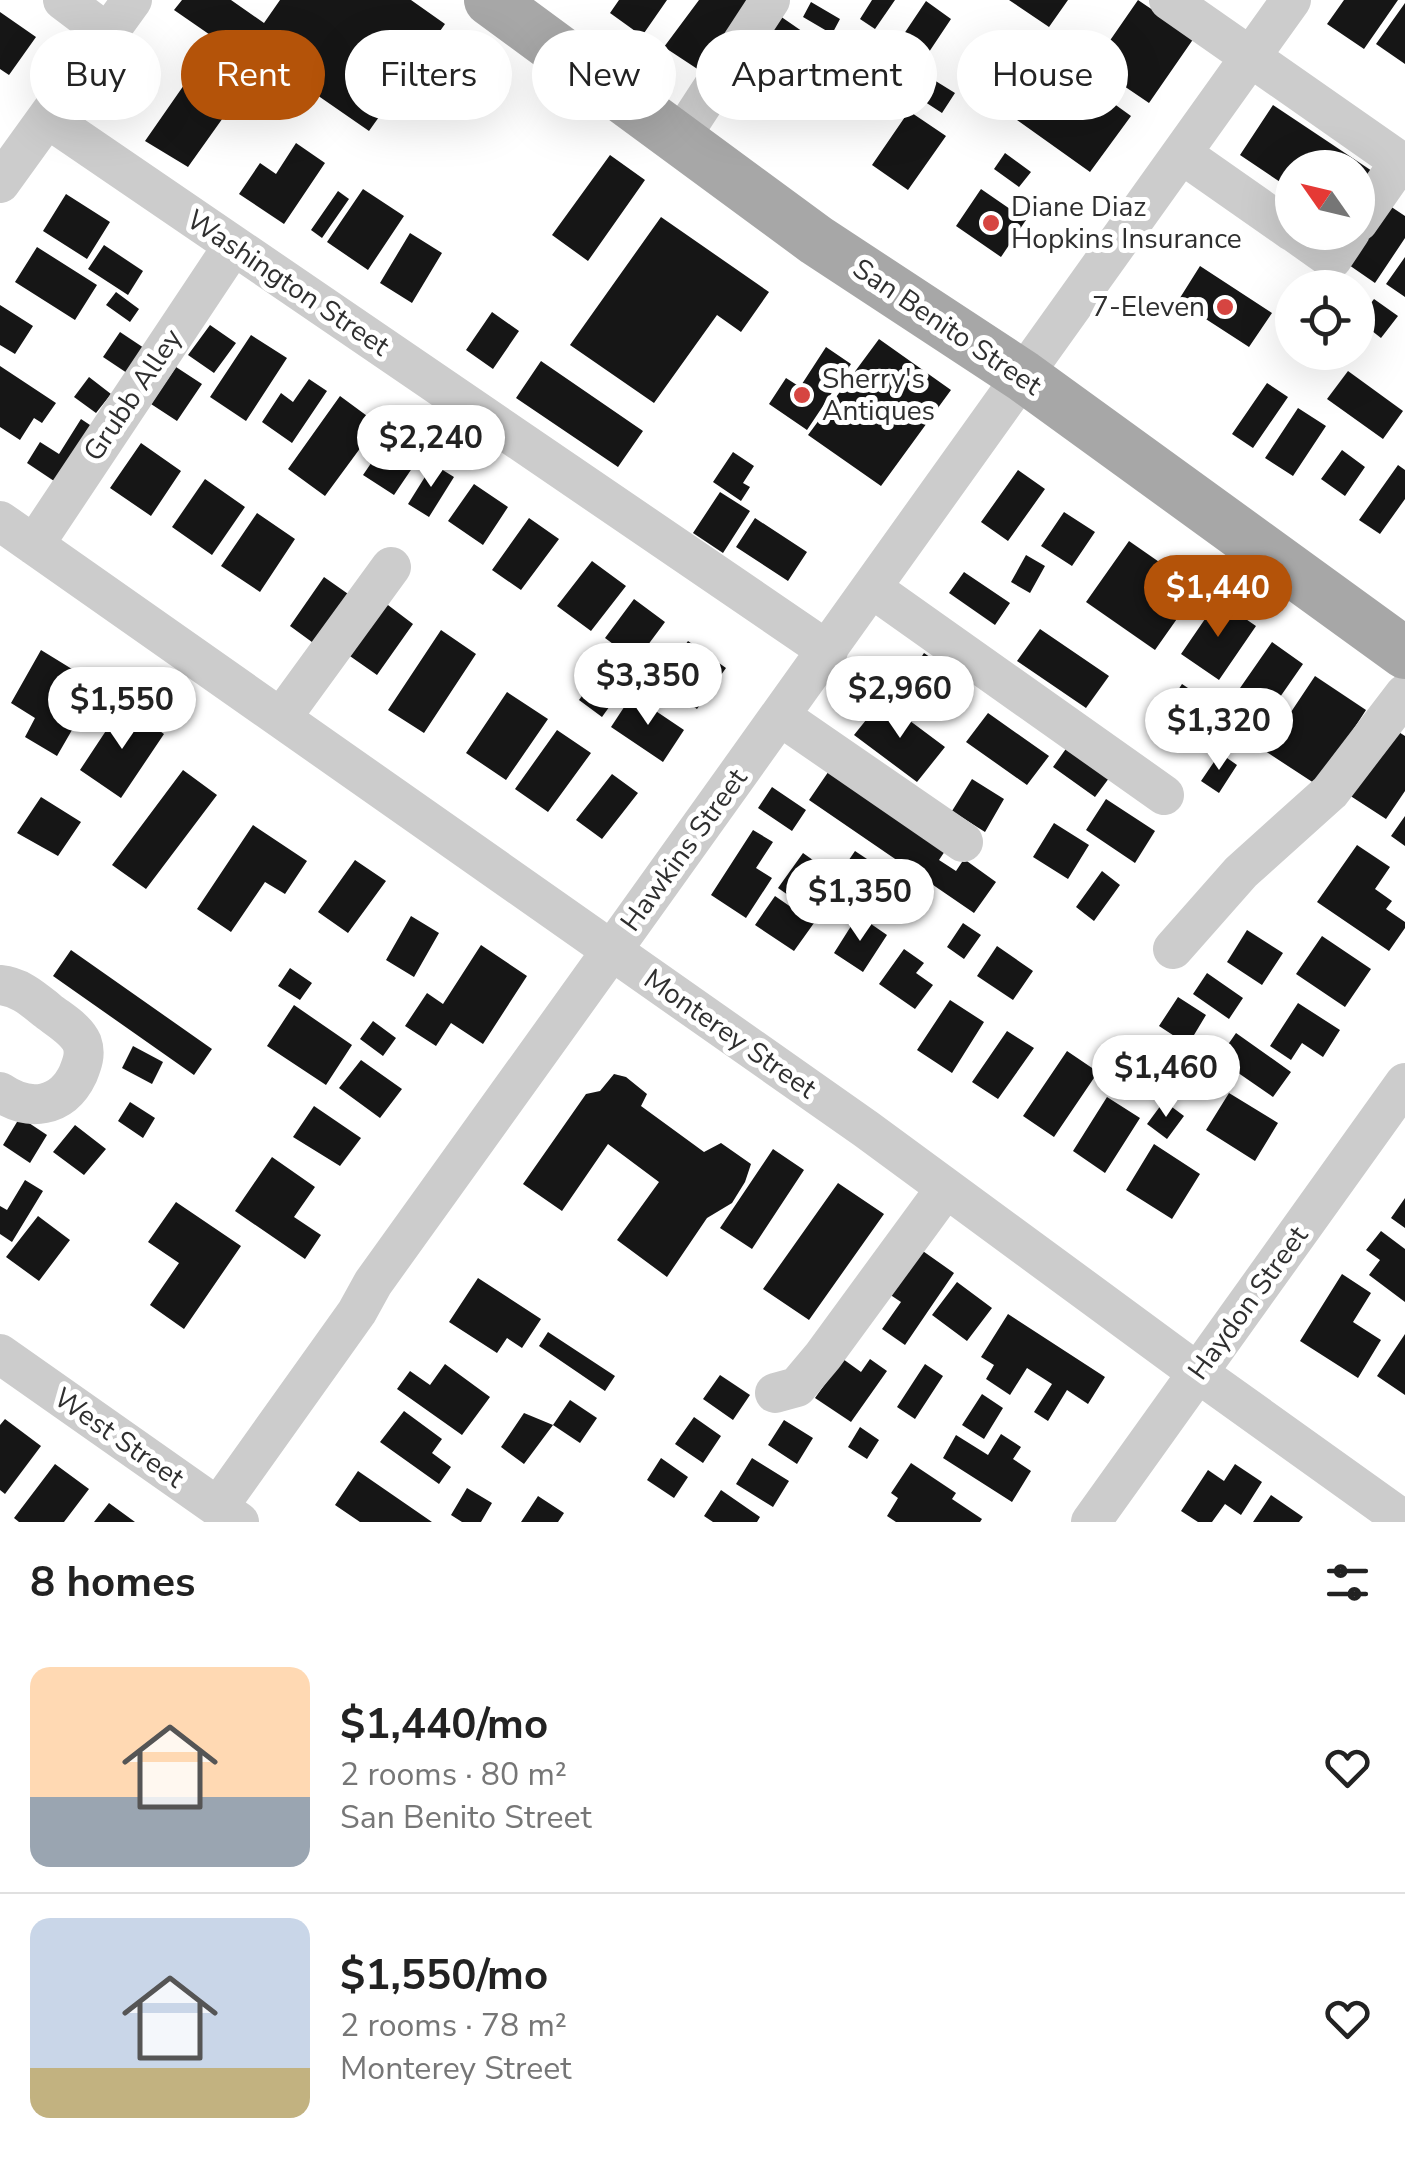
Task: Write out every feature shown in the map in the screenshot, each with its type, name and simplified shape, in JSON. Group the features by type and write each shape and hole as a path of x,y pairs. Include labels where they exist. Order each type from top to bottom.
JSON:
{"main road":[{"name":"San Benito Street","path":"490,0 678,142 816,240 1023,376 1405,653"}],"street":[{"path":"63,0 103,30"},
{"path":"111,30 132,0"},
{"path":"678,142 770,0"},
{"path":"1169,0 1402,164 1375,200"},
{"name":"Hawkins Street","path":"228,1514 384,1267 1291,0"},
{"path":"0,184 45,120"},
{"name":"Washington Street","path":"49,120 828,651"},
{"path":"1182,154 1275,219"},
{"name":"Grubb Alley","path":"34,544 233,246"},
{"path":"1319,250 1332,259 1338,250"},
{"name":"Monterey Street","path":"0,521 946,1188 1405,1521"},
{"path":"281,718 391,567"},
{"path":"873,589 1164,795"},
{"path":"1173,949 1241,872 1330,792 1405,694"},
{"path":"780,716 963,842"},
{"path":"0,985 24,992 67,1025 84,1053 74,1083 53,1102 33,1106 4,1103"},
{"name":"Haydon Street","path":"1092,1522 1405,1084"},
{"path":"775,1392 796,1387 805,1377 946,1188"},
{"name":"West Street","path":"0,1354 228,1514"}],"building":[{"path":"182,0 231,0 264,23 280,0 411,0 445,24 441,30 345,30 345,114 325,101 325,30 203,30 174,10"},
{"path":"619,0 667,0 646,30 634,30 610,13"},
{"path":"699,0 760,0 738,30 696,30 696,68 676,55 676,31"},
{"path":"872,0 895,0 875,29 860,19"},
{"path":"1009,0 1068,0 1049,27"},
{"path":"1138,0 1194,38 1149,103 1128,89 1128,30 1117,30"},
{"path":"1344,0 1398,0 1364,49 1327,24"},
{"path":"926,1 951,19 937,40 937,30 907,30"},
{"path":"811,2 840,19 834,30 825,30 803,17"},
{"path":"1405,3 1405,64 1376,44"},
{"path":"0,12 30,33 30,45 9,75 0,69"},
{"path":"780,16 800,30 770,30"},
{"path":"937,82 955,93 942,113 937,110"},
{"path":"181,89 181,120 222,120 188,167 145,141"},
{"path":"1273,105 1340,150 1275,150 1275,179 1240,155"},
{"path":"1128,114 1131,116 1090,172 1017,120 1128,120"},
{"path":"353,120 377,120 369,131"},
{"path":"903,120 922,120 946,136 908,190 872,165"},
{"path":"296,143 325,163 284,224 239,194 260,163 276,174"},
{"path":"1005,153 1031,172 1019,187 994,169"},
{"path":"610,155 645,180 588,261 552,235"},
{"path":"363,189 404,216 368,270 327,242"},
{"name":"Diane Diaz Hopkins Insurance","path":"981,189 1026,220 1001,257 956,226"},
{"path":"338,191 349,199 322,238 311,230"},
{"path":"66,194 110,222 87,259 43,231"},
{"path":"1390,206 1405,216 1405,238 1375,283 1375,270 1356,270 1349,265 1359,250 1375,250 1375,228"},
{"path":"661,217 769,292 741,332 717,315 654,403 570,345"},
{"path":"410,233 442,253 412,303 380,283"},
{"path":"104,245 143,271 128,295 88,269"},
{"path":"37,247 97,285 75,320 15,282"},
{"path":"1405,257 1405,297 1386,284"},
{"name":"7-Eleven","path":"1200,266 1272,313 1249,347 1178,301"},
{"path":"116,292 139,309 130,322 106,305"},
{"path":"1375,300 1398,316 1381,338 1375,333"},
{"path":"0,305 33,326 15,354 0,345"},
{"path":"492,312 519,331 493,369 466,350"},
{"path":"210,325 236,343 214,373 188,355"},
{"path":"120,332 144,348 127,373 103,357"},
{"path":"251,335 287,358 246,421 210,397"},
{"path":"879,339 951,390 881,486 808,435"},
{"name":"Sherry's Antiques","path":"826,347 851,364 807,430 769,404 786,378 800,387"},
{"path":"541,361 643,431 618,467 516,398"},
{"path":"0,366 56,403 42,423 34,418 20,440 0,427"},
{"path":"176,367 202,384 177,421 151,404"},
{"path":"1348,371 1403,411 1383,439 1327,399"},
{"path":"89,377 111,394 96,413 74,397"},
{"path":"309,379 327,391 292,443 262,422 281,393 293,402"},
{"path":"1267,383 1288,397 1253,448 1232,434"},
{"path":"340,396 378,424 325,496 288,469"},
{"path":"1298,408 1326,426 1293,476 1265,458"},
{"path":"81,419 96,429 60,485 27,463 40,442 59,454"},
{"path":"391,434 421,455 394,495 363,475"},
{"path":"141,443 181,471 151,516 110,488"},
{"path":"1342,450 1365,467 1345,496 1321,479"},
{"path":"733,452 754,466 743,483 750,487 741,501 713,482"},
{"path":"433,464 454,477 429,517 408,504"},
{"path":"1398,465 1405,470 1405,499 1380,534 1359,520"},
{"path":"1018,470 1045,489 1008,541 981,522"},
{"path":"205,479 245,507 212,555 172,527"},
{"path":"474,484 508,507 483,545 448,521"},
{"path":"720,492 750,511 723,553 693,533"},
{"path":"1064,512 1095,532 1072,566 1041,546"},
{"path":"257,513 295,539 260,592 221,566"},
{"path":"529,518 559,539 521,590 492,570"},
{"path":"755,518 807,552 788,581 736,547"},
{"path":"1129,541 1198,589 1155,650 1086,602"},
{"path":"1026,555 1045,566 1030,593 1011,582"},
{"path":"592,561 626,586 591,631 557,606"},
{"path":"964,572 1010,603 995,625 949,593"},
{"path":"324,577 351,596 316,645 290,626"},
{"path":"634,599 665,622 636,661 605,638"},
{"path":"1218,600 1256,626 1219,680 1181,654"},
{"path":"384,602 413,624 377,675 347,654"},
{"path":"1040,629 1109,676 1086,708 1017,661"},
{"path":"441,630 476,654 424,733 388,710"},
{"path":"688,641 726,668 697,709 659,682"},
{"path":"1272,642 1303,664 1262,723 1231,701"},
{"path":"41,650 98,685 57,756 25,737 35,718 11,703"},
{"path":"924,653 973,687 956,713 906,680"},
{"path":"599,673 622,689 602,717 579,700"},
{"path":"1315,676 1366,710 1317,785 1265,751"},
{"path":"1182,684 1209,702 1193,725 1167,707"},
{"path":"507,692 548,719 506,780 466,753"},
{"path":"632,695 684,730 663,762 611,727"},
{"path":"882,700 945,747 917,782 854,735"},
{"path":"123,705 164,734 121,798 80,770"},
{"path":"988,713 1049,756 1027,785 966,742"},
{"path":"1394,729 1405,736 1405,791 1386,819 1349,795"},
{"path":"557,730 591,753 548,812 515,789"},
{"path":"1075,736 1118,766 1095,797 1053,767"},
{"path":"1220,753 1237,765 1219,793 1201,781"},
{"path":"833,765 947,848 939,860 956,871 964,859 996,882 974,913 809,800"},
{"path":"183,770 217,795 146,889 112,865"},
{"path":"612,774 638,793 602,839 576,820"},
{"path":"972,779 1004,799 985,832 952,811"},
{"path":"772,787 806,810 792,831 758,808"},
{"path":"41,797 81,822 58,856 17,833"},
{"path":"1106,799 1155,831 1135,863 1086,830"},
{"path":"1405,816 1405,846 1391,836"},
{"path":"1054,823 1089,845 1068,879 1033,857"},
{"path":"253,825 307,861 285,894 265,882 231,932 197,909"},
{"path":"753,830 773,842 756,868 772,878 746,918 711,895"},
{"path":"1357,845 1390,867 1375,889 1392,901 1386,909 1405,922 1405,928 1389,951 1317,902"},
{"path":"855,851 879,867 855,902 831,886"},
{"path":"803,853 827,870 816,885 831,896 817,915 778,888"},
{"path":"355,860 386,881 348,933 318,912"},
{"path":"1102,871 1120,885 1094,921 1076,907"},
{"path":"775,896 814,923 794,951 755,925"},
{"path":"858,915 887,935 863,972 834,953"},
{"path":"411,916 439,933 414,977 386,960"},
{"path":"963,923 981,935 964,959 947,947"},
{"path":"1247,930 1283,953 1262,985 1227,962"},
{"path":"1322,936 1371,969 1345,1007 1296,974"},
{"path":"481,945 527,976 483,1044 451,1023 436,1046 405,1026 427,993 443,1004"},
{"path":"997,946 1033,971 1013,1000 977,976"},
{"path":"904,949 924,963 916,973 933,985 915,1009 879,984"},
{"path":"71,950 212,1049 194,1075 53,976"},
{"path":"290,968 312,983 300,1000 278,986"},
{"path":"1207,973 1243,998 1229,1019 1193,994"},
{"path":"1178,997 1206,1015 1188,1045 1159,1026"},
{"path":"950,1000 984,1022 952,1073 917,1050"},
{"path":"1298,1003 1340,1030 1323,1057 1302,1043 1291,1060 1270,1046"},
{"path":"294,1005 352,1045 326,1085 267,1046"},
{"path":"373,1021 396,1038 383,1056 360,1039"},
{"path":"1007,1031 1034,1048 998,1099 972,1082"},
{"path":"1236,1033 1291,1072 1273,1097 1218,1059"},
{"path":"1148,1036 1174,1054 1153,1083 1127,1065"},
{"path":"133,1046 163,1062 152,1084 122,1068"},
{"path":"1067,1051 1098,1072 1054,1137 1023,1116"},
{"path":"1183,1056 1220,1080 1210,1096 1173,1072"},
{"path":"361,1060 402,1089 380,1118 339,1088"},
{"path":"614,1074 626,1077 647,1094 641,1106 704,1152 721,1143 751,1164 732,1203 707,1218 667,1277 617,1240 659,1182 608,1144 562,1211 523,1184 586,1094 600,1091"},
{"path":"1229,1093 1278,1123 1255,1161 1206,1130"},
{"path":"1107,1097 1140,1118 1105,1173 1073,1151"},
{"path":"1164,1101 1184,1116 1167,1139 1147,1124"},
{"path":"130,1102 155,1118 143,1138 118,1121"},
{"path":"314,1106 361,1138 340,1166 293,1137"},
{"path":"20,1117 47,1135 30,1163 3,1145"},
{"path":"75,1125 106,1149 84,1175 53,1152"},
{"path":"1154,1144 1200,1174 1172,1219 1126,1190"},
{"path":"773,1149 804,1170 752,1249 720,1228"},
{"path":"272,1157 315,1187 294,1217 321,1235 305,1259 235,1211"},
{"path":"25,1180 43,1191 12,1242 0,1234 0,1206 7,1210"},
{"path":"838,1183 884,1214 809,1320 763,1289"},
{"path":"1405,1198 1405,1228 1391,1218"},
{"path":"176,1202 241,1246 184,1329 150,1305 179,1263 148,1242"},
{"path":"38,1216 70,1240 39,1281 6,1257"},
{"path":"1381,1231 1405,1249 1405,1302 1369,1275 1380,1260 1366,1250"},
{"path":"920,1249 954,1273 905,1345 882,1329 901,1302 889,1294"},
{"path":"1342,1274 1371,1293 1353,1322 1381,1340 1358,1378 1300,1341"},
{"path":"478,1278 541,1319 522,1348 507,1338 497,1353 449,1322"},
{"path":"957,1282 992,1308 967,1341 932,1315"},
{"path":"1008,1314 1105,1377 1088,1404 1067,1390 1048,1421 1034,1412 1052,1384 1027,1368 1010,1395 986,1379 994,1365 981,1357"},
{"path":"548,1332 615,1376 605,1391 539,1346"},
{"path":"1405,1334 1405,1395 1377,1376"},
{"path":"843,1359 861,1372 870,1359 887,1371 851,1422 815,1398"},
{"path":"445,1364 490,1397 462,1435 397,1389 410,1371 430,1385"},
{"path":"925,1364 943,1376 915,1419 897,1407"},
{"path":"720,1375 750,1395 733,1420 703,1399"},
{"path":"982,1394 1003,1408 984,1439 962,1425"},
{"path":"570,1400 597,1418 580,1443 553,1425"},
{"path":"404,1411 442,1439 432,1453 451,1467 439,1484 380,1442"},
{"path":"524,1413 553,1425 524,1464 501,1447"},
{"path":"694,1417 721,1436 703,1463 675,1444"},
{"path":"5,1419 41,1446 5,1494 0,1490 0,1425"},
{"path":"784,1420 813,1438 797,1464 768,1445"},
{"path":"860,1427 879,1440 867,1459 848,1447"},
{"path":"1001,1434 1021,1447 1013,1459 1031,1471 1012,1502 943,1458 956,1435 988,1455"},
{"path":"661,1458 688,1477 674,1498 647,1480"},
{"path":"752,1458 789,1481 773,1507 736,1484"},
{"path":"911,1463 956,1493 952,1499 982,1519 980,1522 896,1522 887,1516 898,1498 891,1493"},
{"path":"55,1464 89,1489 64,1522 19,1522 14,1518"},
{"path":"1235,1464 1262,1482 1241,1515 1225,1504 1212,1522 1198,1522 1181,1511 1208,1470 1224,1481"},
{"path":"358,1471 432,1522 360,1522 335,1505"},
{"path":"467,1488 492,1503 481,1522 462,1522 451,1515"},
{"path":"721,1490 760,1517 757,1522 713,1522 704,1516"},
{"path":"1271,1495 1303,1517 1299,1522 1253,1522"},
{"path":"538,1496 564,1513 558,1522 521,1522"},
{"path":"109,1503 135,1522 94,1522"}],"place":[{"name":"Diane Diaz Hopkins Insurance","path":"991,223"},
{"name":"7-Eleven","path":"1225,307"},
{"name":"Sherry's Antiques","path":"802,395"}]}
